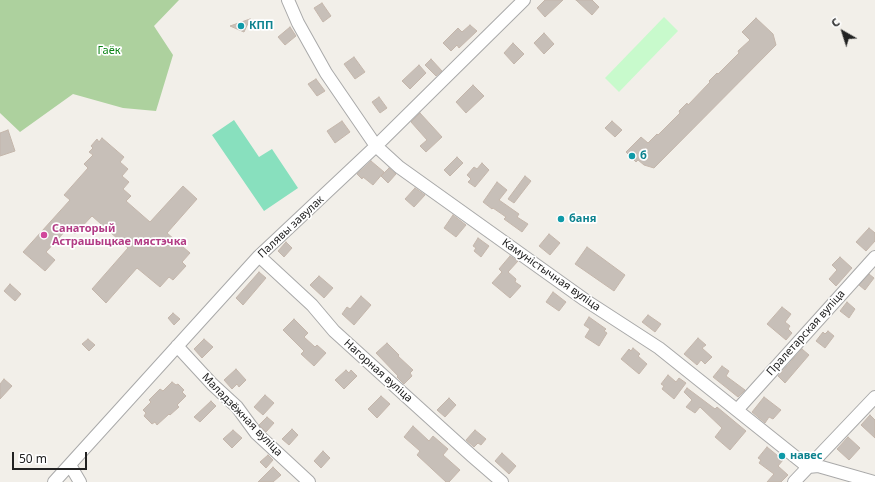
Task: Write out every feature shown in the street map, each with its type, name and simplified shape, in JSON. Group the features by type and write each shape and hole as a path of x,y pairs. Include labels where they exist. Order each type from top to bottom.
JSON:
{"street":[{"name":"Камуністычная вуліца","path":"288,0 298,23 326,73 376,146 399,168 585,300 659,348 808,467"},
{"name":"Палявы завулак","path":"54,482 259,256 376,146 524,0"},
{"name":"Нагорная вуліца","path":"259,256 312,305 334,331 502,482"},
{"name":"Пралетарская вуліца","path":"737,410 875,257"},
{"name":"Маладзёжная вуліца","path":"177,346 212,384 237,407 256,433 309,482"},
{"path":"794,482 875,397"},
{"path":"70,465 80,482"},
{"path":"808,467 818,466 874,482"}],"green space":[{"name":"Гаёк","path":"0,0 179,0 154,26 173,55 156,111 123,108 73,94 20,132 0,113"},
{"path":"664,17 678,31 619,92 605,78"},
{"path":"234,120 259,157 272,149 298,188 264,211 212,135"}],"building":[{"path":"545,0 563,0 545,17 537,8"},
{"path":"576,0 592,0 599,7 592,15"},
{"path":"322,3 331,16 323,22 314,8"},
{"path":"756,18 773,34 776,45 654,168 644,165 638,160 636,162 626,152 641,137 648,143 657,134 658,135 680,113 679,111 687,103 688,105 710,82 709,81 739,53 738,51 750,40 742,32"},
{"name":"КПП","path":"250,19 244,32 230,26"},
{"path":"470,25 477,31 459,48 457,45 451,51 443,43 458,28 462,32"},
{"path":"290,27 296,36 285,45 278,37"},
{"path":"544,33 554,44 544,54 534,43"},
{"path":"513,43 524,54 514,64 504,53"},
{"path":"354,57 365,72 355,79 344,64"},
{"path":"431,59 442,71 436,76 425,65"},
{"path":"419,65 426,73 410,89 402,81"},
{"path":"316,79 325,91 317,96 308,84"},
{"path":"473,85 484,96 466,113 456,102"},
{"path":"379,97 387,108 380,113 372,102"},
{"path":"420,113 442,137 426,152 420,146 427,140 411,122"},
{"path":"342,121 350,132 335,143 327,131"},
{"path":"612,121 622,130 615,137 605,128"},
{"path":"8,130 15,151 0,156 0,133"},
{"path":"102,138 124,157 120,162 128,169 122,176 129,182 123,189 131,196 126,201 150,222 183,186 197,199 167,233 190,253 182,262 186,266 173,280 169,277 160,287 137,268 106,303 92,289 128,248 92,216 75,234 68,228 46,252 55,260 45,271 23,252 70,200 64,195 88,168 84,164 93,155 89,152 93,148 91,146 97,139 99,142"},
{"path":"457,157 463,163 450,176 444,170"},
{"path":"371,161 384,172 373,185 363,177 362,179 357,174"},
{"path":"482,163 489,170 475,187 468,182 471,179 467,175 474,167 477,169"},
{"path":"389,168 396,174 388,183 381,176"},
{"path":"525,176 531,181 514,203 508,199"},
{"path":"497,182 507,190 499,200 519,214 517,217 528,224 522,232 504,219 506,217 483,202"},
{"path":"415,188 425,195 414,207 405,199"},
{"path":"453,215 466,225 456,237 444,228"},
{"path":"869,228 875,233 875,241 866,251 856,242"},
{"path":"549,234 560,243 550,255 539,246"},
{"path":"478,238 489,246 481,257 474,251 476,248 473,246"},
{"path":"286,242 292,248 284,257 278,251"},
{"path":"587,247 625,275 614,291 575,264"},
{"path":"510,256 518,261 508,272 516,279 515,282 521,286 510,298 492,283 502,272 499,269"},
{"path":"840,257 852,268 836,286 829,279 837,270 832,265"},
{"path":"259,272 266,278 243,305 236,298"},
{"path":"869,274 874,278 865,290 859,285"},
{"path":"319,276 333,288 324,298 310,285"},
{"path":"10,284 21,294 15,301 4,291"},
{"path":"553,292 566,302 559,311 546,302"},
{"path":"361,296 371,305 354,325 342,314 347,307 350,309"},
{"path":"847,302 855,309 849,318 840,311"},
{"path":"782,307 791,314 785,322 790,326 788,329 792,333 786,340 767,324"},
{"path":"173,313 180,319 174,325 168,318"},
{"path":"648,315 661,324 655,332 642,322"},
{"path":"589,317 606,329 604,331 607,333 599,346 585,337 590,329 584,325"},
{"path":"294,319 308,333 304,337 315,347 317,345 326,353 314,366 301,354 304,351 283,330"},
{"path":"828,331 834,336 825,348 816,341 823,332 825,334"},
{"path":"698,338 706,345 702,348 712,357 705,364 701,360 697,365 684,354"},
{"path":"88,339 95,345 89,351 82,344"},
{"path":"204,339 213,347 202,358 194,349"},
{"path":"387,343 413,370 410,373 412,376 404,384 376,353"},
{"path":"633,348 640,354 638,356 647,364 639,374 621,359 629,349 631,351"},
{"path":"802,349 809,355 785,383 778,376"},
{"path":"722,366 729,371 726,376 745,390 738,397 713,377"},
{"path":"236,369 246,380 239,387 237,384 232,389 224,380"},
{"path":"346,370 349,373 351,370 357,376 344,389 335,380"},
{"path":"668,375 676,382 679,378 686,383 674,399 662,389 664,386 661,384"},
{"path":"4,379 12,386 0,399 0,384"},
{"path":"172,382 176,385 178,384 184,390 182,392 186,396 177,405 179,407 170,415 169,414 157,425 155,422 152,424 144,416 146,413 143,410 151,402 149,400 160,389 163,391"},
{"path":"687,388 715,409 717,407 746,431 730,450 715,437 722,428 700,407 695,413 686,407 692,400 684,392"},
{"path":"265,395 274,403 263,415 254,407"},
{"path":"381,396 390,404 377,418 368,409"},
{"path":"764,397 781,410 773,419 769,417 765,423 752,412"},
{"path":"449,398 456,405 445,417 437,410"},
{"path":"211,401 216,406 200,422 194,417"},
{"path":"870,415 875,420 875,438 861,425"},
{"path":"267,417 274,423 266,432 259,425"},
{"path":"413,426 429,441 433,436 448,449 443,455 460,470 449,482 446,482 417,455 420,451 404,437"},
{"path":"292,429 298,435 289,445 282,439"},
{"path":"233,430 242,438 232,448 223,439"},
{"path":"475,430 486,439 481,445 478,443 474,447 466,440"},
{"path":"848,437 860,448 849,460 837,449"},
{"path":"767,447 783,460 778,466 788,475 781,482 767,482 774,474 759,463 761,460 758,458"},
{"path":"323,451 330,458 321,468 314,461"},
{"path":"502,453 516,466 509,474 495,461"},
{"path":"268,455 273,460 266,468 260,462"},
{"path":"273,467 281,475 273,482 258,482"}],"place":[{"name":"КПП","path":"241,26"},
{"name":"б","path":"632,156"},
{"name":"баня","path":"561,219"},
{"name":"Санаторый Астрашыцкае мястэчка","path":"44,235"},
{"name":"навес","path":"782,456"}]}
